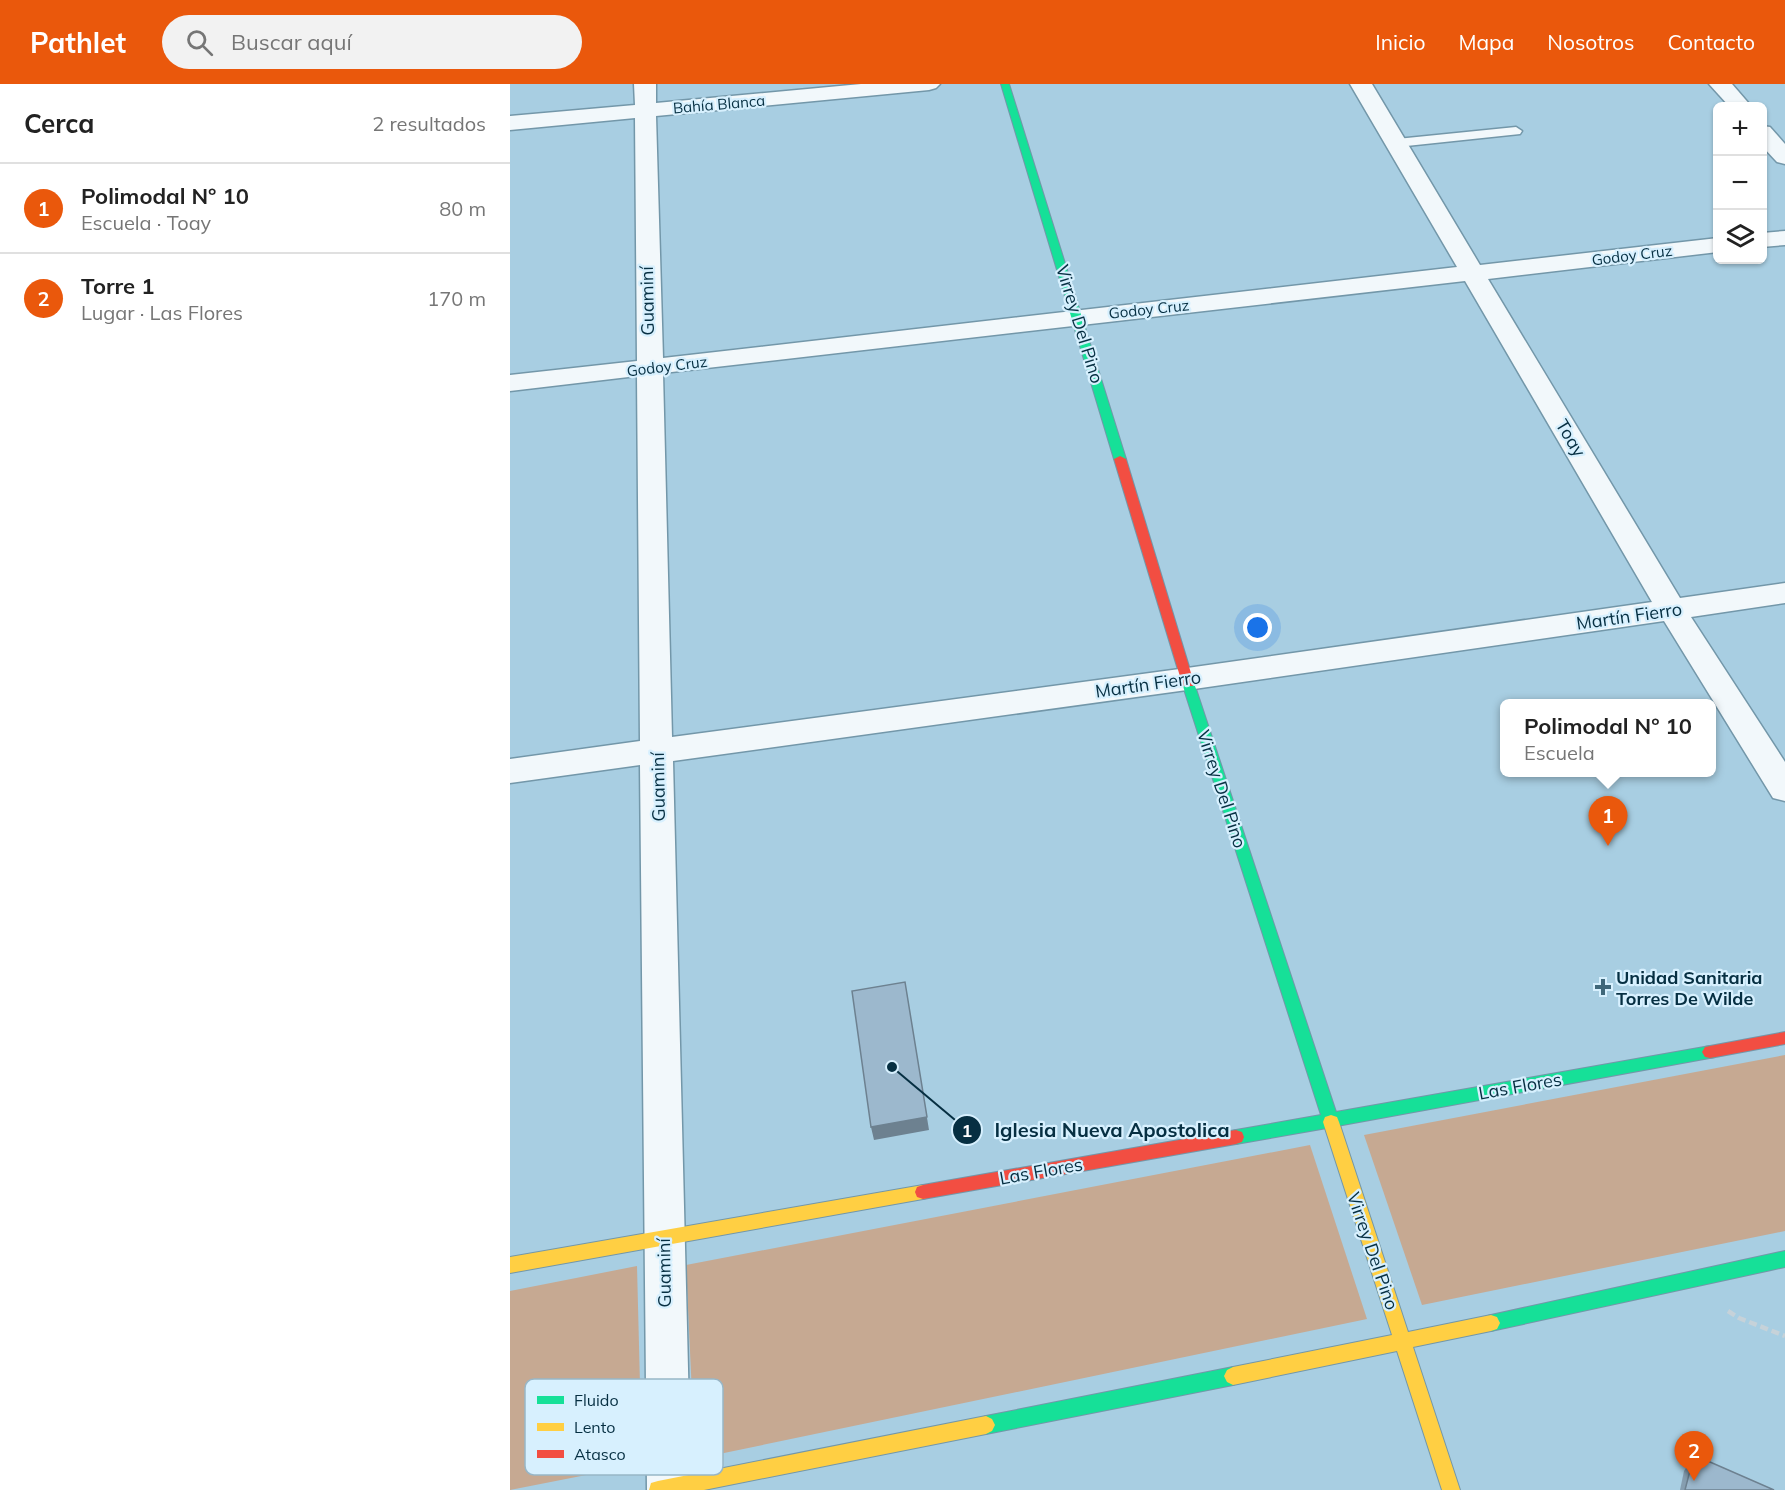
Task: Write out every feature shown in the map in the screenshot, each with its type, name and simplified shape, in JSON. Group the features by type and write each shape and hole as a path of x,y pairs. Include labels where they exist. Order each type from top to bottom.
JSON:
{"street":[{"name":"Bahía Blanca","path":"510,123 645,98 929,84"},
{"name":"Virrey Del Pino","path":"1005,84 1079,317 1187,679 1329,1121 1404,1342 1450,1490"},
{"name":"Toay","path":"1362,84 1672,610 1785,789"},
{"path":"1720,84 1736,102"},
{"name":"Guaminí","path":"645,98 648,368 658,750 664,1379"},
{"path":"1767,137 1785,157"},
{"path":"1767,240 1785,238"},
{"name":"Godoy Cruz","path":"510,383 1713,246"},
{"name":"Martín Fierro","path":"510,771 1187,679 1785,593"},
{"name":"Las Flores","path":"510,1265 1785,1038"},
{"path":"665,1489 1404,1342 1785,1259"}],"lane":[{"path":"1397,143 1516,131"}],"shaded area":[{"path":"1785,1055 1785,1231 1422,1305 1364,1135"},
{"path":"1310,1145 1367,1319 723,1453 723,1379 691,1379 686,1265"},
{"path":"637,1266 640,1379 525,1379 525,1475 586,1475 510,1490 510,1291"}],"building":[{"path":"905,982 927,1117 871,1127 852,991"},
{"path":"1694,1455 1774,1490 1685,1490"}],"traffic: fast":[{"path":"1005,84 1120,459"},
{"path":"1188,683 1331,1122"},
{"path":"1236,1137 1710,1052"},
{"path":"1491,1323 1785,1259"},
{"path":"986,1425 1233,1376"}],"traffic: slow":[{"path":"1331,1122 1451,1490"},
{"path":"510,1265 923,1192"},
{"path":"1233,1376 1491,1323"},
{"path":"658,1490 986,1425"}],"traffic: jam":[{"path":"1120,459 1188,683"},
{"path":"1710,1052 1785,1038"},
{"path":"923,1192 1236,1137"}],"place":[{"name":"Polimodal N° 10","path":"1608,846"},
{"name":"Unidad Sanitaria Torres De Wilde","path":"1603,987"},
{"name":"Iglesia Nueva Apostolica","path":"892,1067"},
{"name":"Torre 1","path":"1694,1481"}]}
